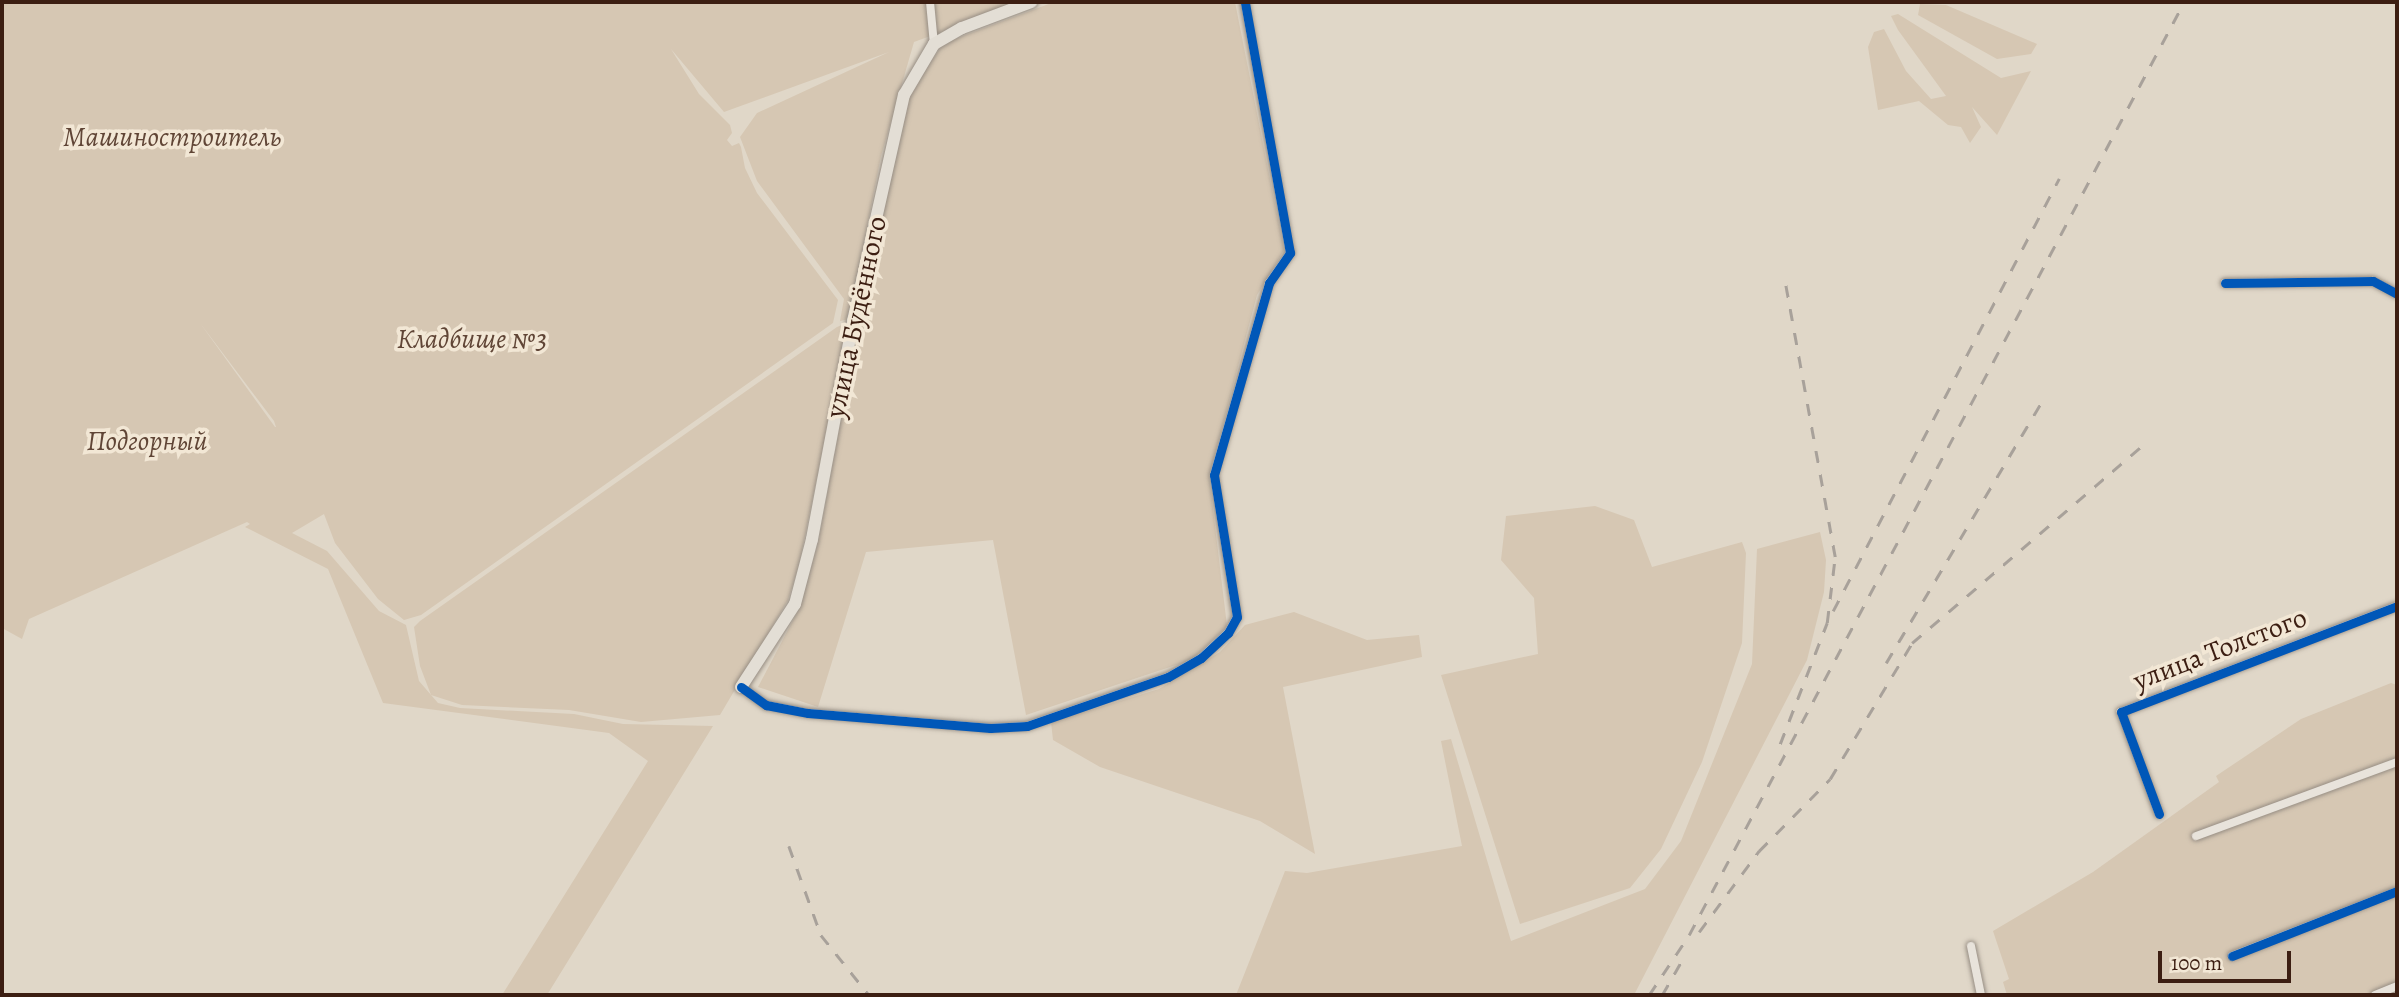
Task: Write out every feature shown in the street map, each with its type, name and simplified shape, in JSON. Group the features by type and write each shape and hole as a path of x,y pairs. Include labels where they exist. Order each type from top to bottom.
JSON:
{"main road":[{"name":"улица Будённого","path":"741,687 795,604 812,539 853,321 904,95 934,44 962,27 1031,2"}],"street":[{"path":"930,2 934,44"},
{"path":"741,687 766,705 808,713 990,728 1027,726 1168,677 1201,658 1228,633 1237,617 1214,475 1269,283 1290,253 1245,2"},
{"path":"2225,284 2372,281 2397,294"},
{"name":"улица Толстого","path":"2159,814 2121,712 2397,606"},
{"path":"2196,836 2397,762"},
{"path":"2232,957 2397,891"},
{"path":"1971,946 1981,995"},
{"path":"2375,995 2397,986"}],"green space":[{"path":"2,2 1023,2 914,42 881,156 849,319 840,321 844,299 757,181 740,137 757,113 889,52 724,112 671,49 699,94 730,125 732,133 727,140 732,146 739,143 745,168 757,193 838,300 833,323 421,615 404,620 378,599 335,543 324,514 292,533 327,551 379,611 406,625 419,681 438,703 460,708 574,714 623,724 713,726 547,995 502,995 648,761 609,733 383,703 328,569 245,527 250,524 247,522 29,619 22,639 2,628","holes":["200,323 274,421 276,427"]},
{"path":"1054,2 1235,2 1284,250 1257,295 1209,476 1227,626 1191,660 1026,715 993,540 866,552 818,707 758,687 800,607 819,539 861,310 912,88 944,43"},
{"path":"1920,4 1946,5 2037,44 2031,54 1997,59 1918,15"},
{"path":"1898,14 2001,78 2031,71 1997,135 1972,107 1981,127 1970,143 1961,127 1948,125 1919,101 1878,110 1868,47 1874,32 1884,29 1906,71 1931,99 1946,96 1898,30 1891,16"},
{"path":"842,325 846,335 799,565 788,600 720,715 641,722 569,710 462,705 431,695 420,666 414,627 420,621"},
{"path":"1595,506 1634,520 1652,567 1742,542 1746,553 1742,643 1702,762 1661,849 1630,888 1520,924 1441,675 1538,654 1534,598 1501,560 1506,516"},
{"path":"1820,532 1826,560 1824,592 1807,660 1634,995 1236,995 1285,871 1307,873 1462,846 1441,741 1451,739 1511,941 1645,889 1681,841 1752,664 1757,549"},
{"path":"1294,612 1367,640 1419,635 1422,657 1283,687 1315,854 1260,821 1100,767 1053,740 1051,722 1159,689 1220,652 1245,625"},
{"path":"2391,683 2397,685 2397,995 2007,995 2003,982 2009,979 1993,931 2093,872 2219,782 2216,776 2301,719"}],"railway":[{"path":"1649,995 1689,935 2184,2"},
{"path":"1833,611 2059,178"},
{"path":"1780,744 1827,623 1835,557 1785,281"},
{"path":"1886,663 2043,400"},
{"path":"1699,932 1759,851 1830,779 1912,643 2145,443"},
{"path":"789,846 821,935 869,995"},
{"path":"1662,995 1682,961"}],"cycle path":[{"path":"741,687 766,705 808,713 990,728 1027,726 1168,677 1201,658 1228,633 1237,617 1214,475 1269,283 1290,253 1245,2"},
{"path":"2225,283 2373,281 2397,294"},
{"path":"2159,814 2121,712 2397,606"},
{"path":"2232,956 2397,891"}],"park label":[{"name":"Машиностроитель","path":"172,137"},
{"name":"Кладбище №3","path":"472,339"},
{"name":"Подгорный","path":"147,441"}]}
